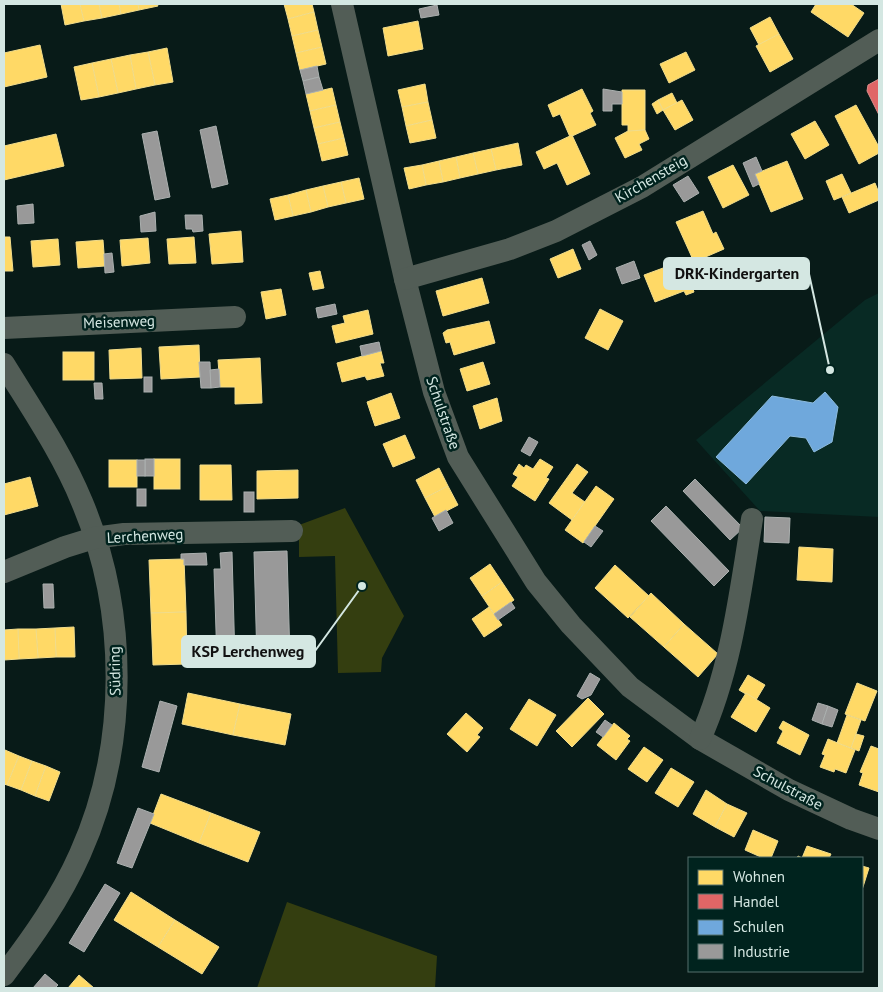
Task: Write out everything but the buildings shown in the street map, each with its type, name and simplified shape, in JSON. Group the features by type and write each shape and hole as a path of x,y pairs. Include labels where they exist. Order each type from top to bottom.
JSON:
{"street":[{"name":"Schulstraße","path":"342,4 405,279 434,392 458,457 536,582 572,625 630,686 700,739 789,790 851,820 879,829"},
{"name":"Kirchensteig","path":"405,279 510,249 556,231 642,187 879,40"},
{"name":"Meisenweg","path":"4,328 235,317"},
{"name":"Südring","path":"4,364 65,468 82,501 110,597 118,683 107,766 98,805 81,853 39,930 4,975"},
{"path":"700,739 714,709 725,674 752,519"},
{"name":"Lerchenweg","path":"4,572 65,547 94,538 124,534 292,531"}],"shaded area":[{"path":"879,293 879,517 760,511 696,440 865,300"}],"green space":[{"path":"345,508 404,616 382,658 381,672 338,673 335,556 299,557 299,525"},
{"path":"287,902 437,956 435,988 257,988"}],"place":[{"name":"DRK-Kindergarten","path":"830,370"},
{"name":"KSP Lerchenweg","path":"362,586"}]}
